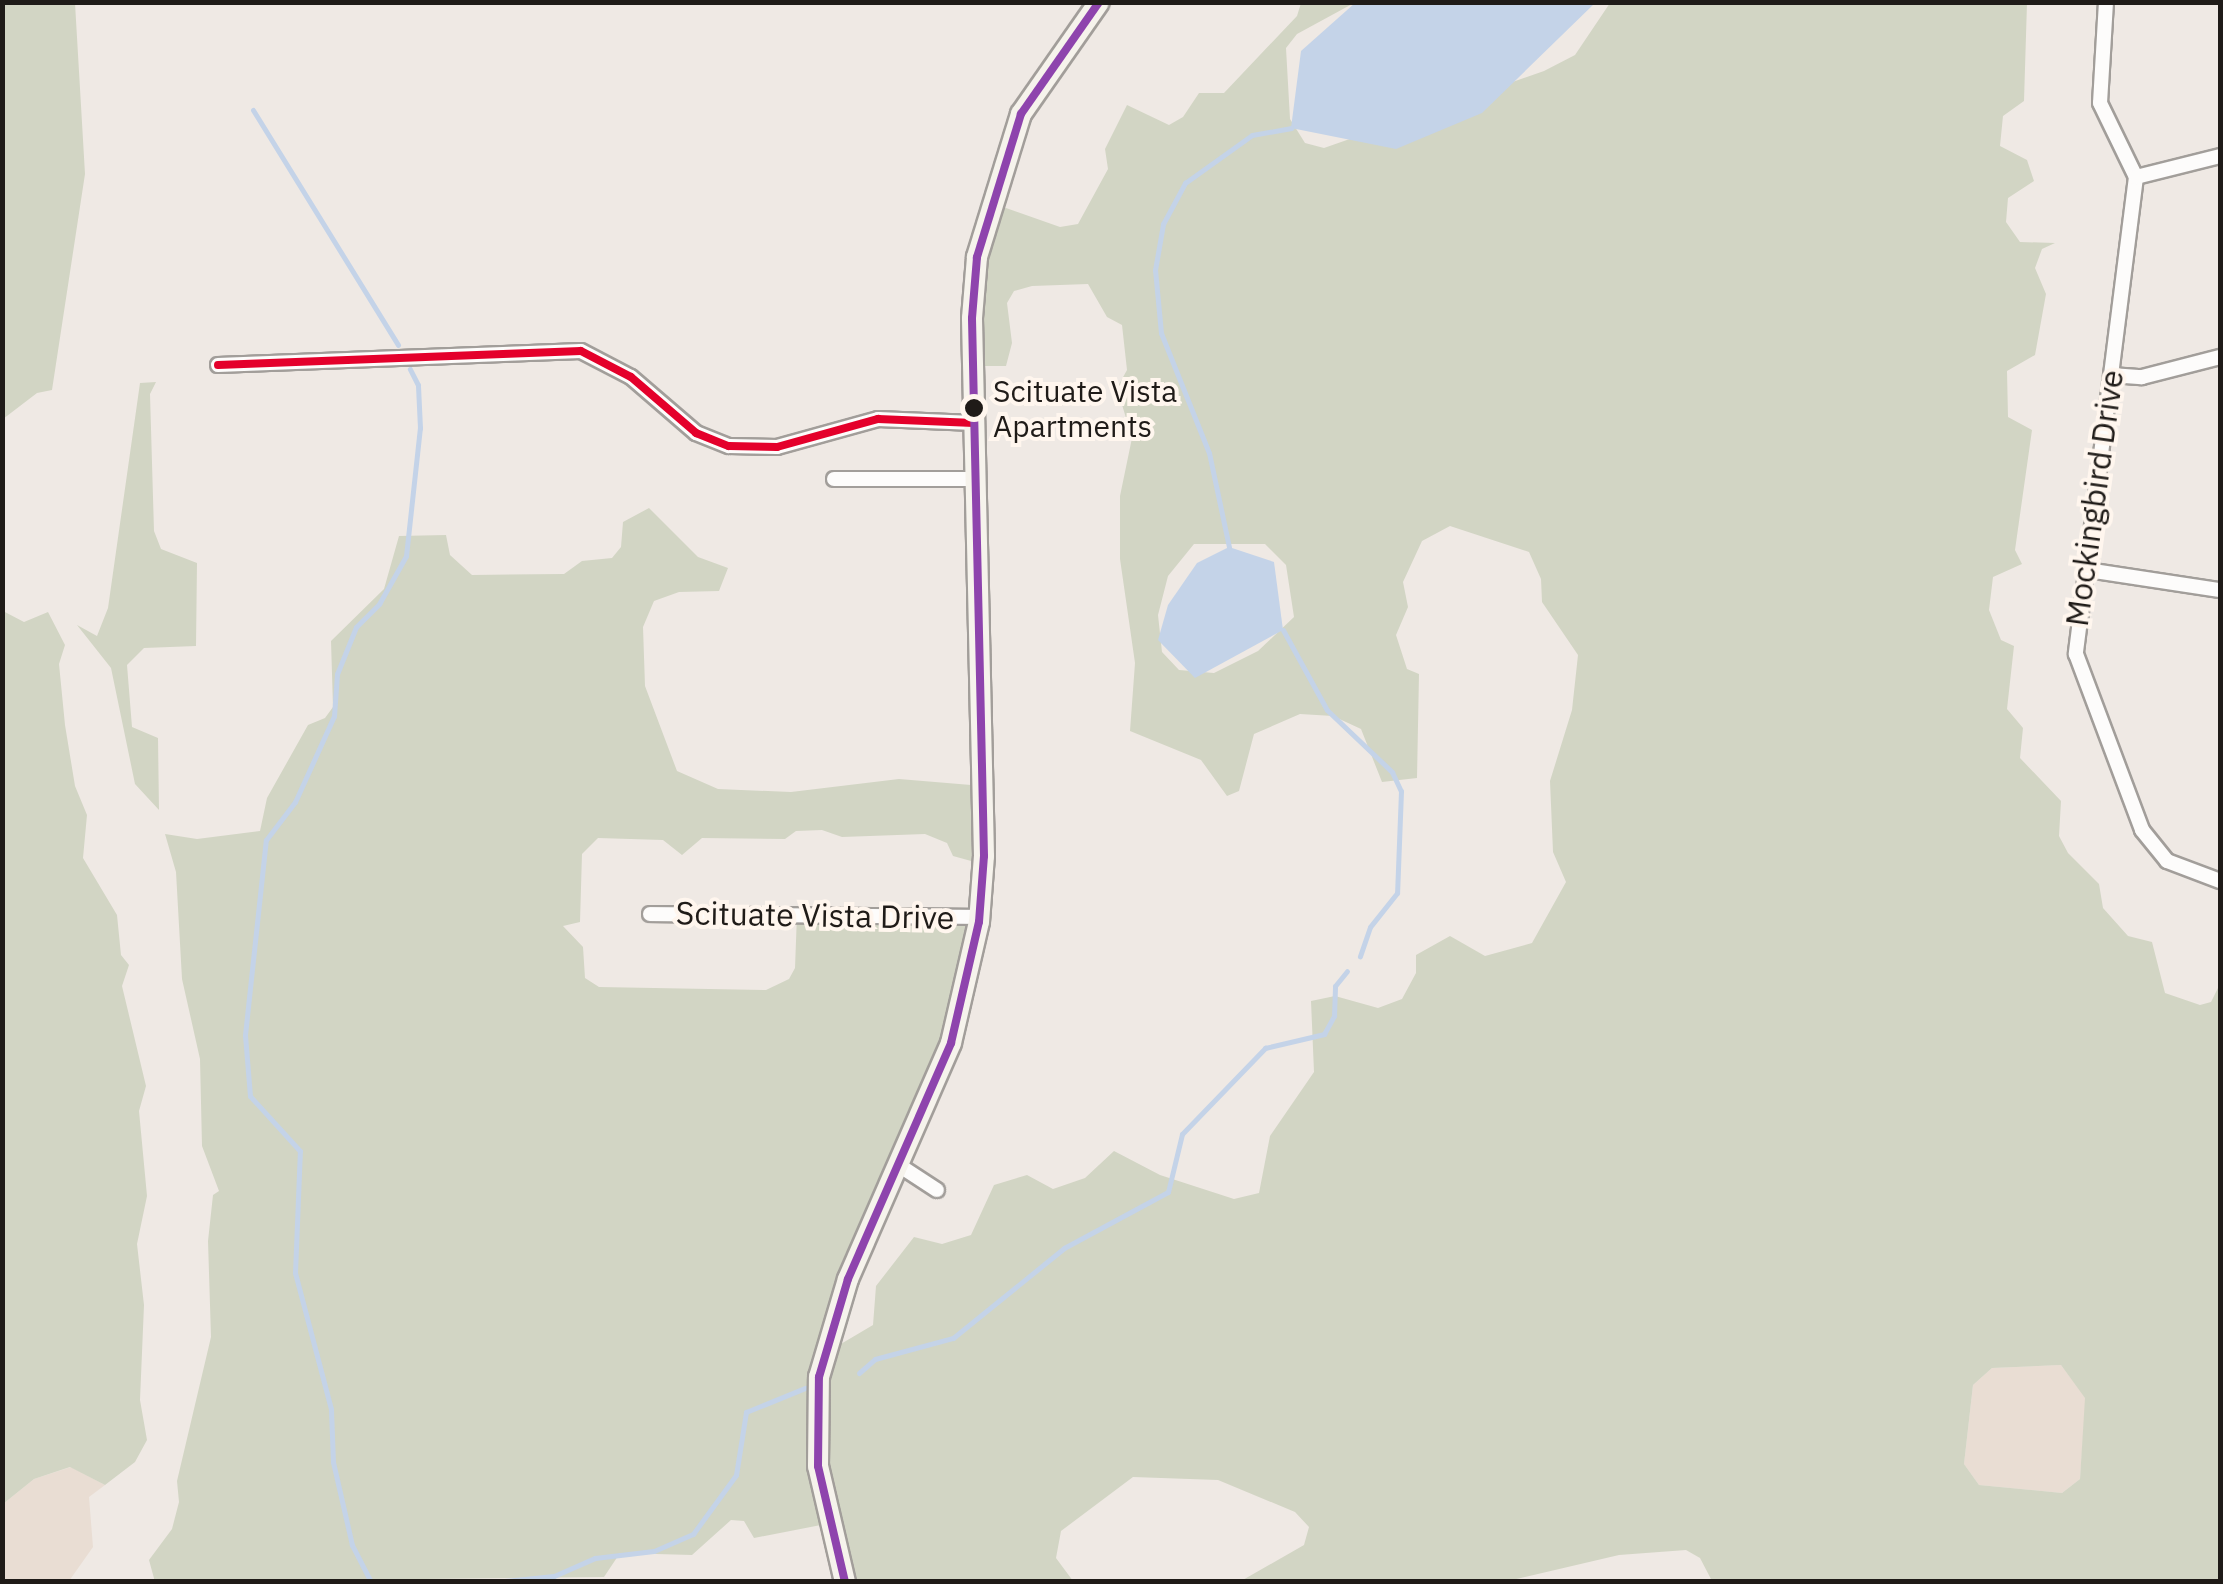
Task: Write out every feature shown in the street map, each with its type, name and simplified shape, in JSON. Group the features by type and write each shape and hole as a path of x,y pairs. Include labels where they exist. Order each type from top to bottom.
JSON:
{"main road":[{"path":"845,1582 818,1466 819,1377 848,1279 900,1166 959,1017 979,916 984,856 972,318 984,220 1033,91 1099,2"}],"street":[{"path":"2106,2 2100,102 2136,178 2220,156"},
{"name":"Mockingbird Drive","path":"2136,178 2087,570 2075,637 2078,666 2142,830 2167,861 2220,880"},
{"path":"218,364 581,352 631,377 696,433 729,446 778,447 878,419 974,423"},
{"path":"2111,375 2142,377 2220,357"},
{"path":"834,479 975,480"},
{"path":"2087,570 2220,590"},
{"name":"Scituate Vista Drive","path":"650,914 979,916"},
{"path":"900,1166 937,1190"}],"shaded area":[{"path":"2061,1365 2086,1398 2080,1479 2062,1493 1979,1485 1964,1464 1973,1385 1992,1368"},
{"path":"71,1467 105,1485 89,1497 93,1547 69,1581 3,1582 3,1504 34,1479"}],"green space":[{"path":"3,2 75,3 85,174 52,390 37,393 3,419"},
{"path":"1301,3 1354,3 1297,34 1286,48 1290,119 1305,143 1324,148 1544,71 1575,55 1610,3 2027,3 2024,101 2003,116 2000,146 2027,160 2034,181 2008,198 2006,222 2020,242 2055,243 2042,249 2035,268 2046,294 2035,355 2007,371 2008,417 2032,430 2015,550 2022,564 1993,577 1989,610 2001,640 2014,646 2007,709 2023,728 2020,758 2061,801 2059,836 2068,853 2099,884 2103,908 2128,936 2152,942 2165,993 2200,1005 2211,1002 2220,984 2220,1581 1712,1581 1700,1558 1686,1550 1619,1555 1508,1581 1241,1581 1304,1545 1309,1527 1295,1512 1218,1480 1133,1477 1061,1531 1056,1558 1073,1581 846,1581 826,1524 754,1538 744,1521 731,1520 692,1555 620,1553 604,1577 155,1582 149,1560 172,1529 179,1502 177,1481 211,1337 208,1241 213,1195 219,1191 202,1146 200,1059 182,979 176,872 165,834 197,839 260,831 267,798 308,725 325,718 333,707 331,641 384,589 399,536 446,535 450,555 472,575 564,574 582,561 612,558 621,547 623,522 649,508 698,557 728,568 719,591 679,592 654,601 643,627 645,686 677,771 718,789 791,792 899,779 983,786 982,864 953,856 947,843 925,834 842,837 822,830 796,831 785,839 702,838 682,855 663,840 598,838 582,854 580,922 563,926 583,947 585,978 599,987 766,990 789,979 795,968 797,914 979,917 929,1106 829,1351 873,1325 876,1286 914,1237 942,1244 971,1235 994,1185 1027,1175 1053,1189 1085,1178 1114,1151 1160,1175 1234,1199 1259,1193 1270,1136 1314,1072 1311,1001 1335,996 1378,1008 1402,999 1416,973 1416,955 1450,936 1485,956 1532,943 1566,882 1553,852 1550,781 1572,710 1578,655 1542,602 1541,579 1529,552 1450,526 1422,541 1403,582 1408,607 1396,635 1407,669 1419,674 1417,778 1382,782 1361,729 1333,716 1300,714 1254,734 1239,791 1227,796 1201,760 1130,731 1135,663 1120,559 1120,496 1132,438 1117,388 1127,370 1122,325 1107,317 1088,284 1032,286 1014,291 1007,303 1012,343 1006,366 975,366 992,203 1060,227 1078,224 1108,169 1105,149 1127,105 1169,125 1183,117 1199,93 1224,93 1297,16","holes":["1194,544 1265,544 1286,565 1294,617 1258,651 1214,673 1179,670 1162,652 1158,615 1168,576","2061,1365 2085,1398 2080,1479 2062,1493 1979,1485 1964,1464 1973,1385 1992,1368"]},
{"path":"156,382 150,394 154,531 161,549 197,563 196,646 144,648 127,665 132,727 158,738 159,810 135,784 111,668 77,625 97,636 108,608 140,383"},
{"path":"3,611 24,622 48,612 65,645 59,664 65,725 75,786 87,815 83,858 117,915 121,955 129,965 122,986 146,1086 139,1111 147,1196 137,1244 144,1305 140,1400 147,1440 135,1462 105,1485 70,1467 34,1479 3,1504"}],"water":[{"path":"1355,2 1595,3 1482,113 1396,149 1291,128 1301,51"},
{"path":"1229,547 1274,562 1283,630 1195,678 1158,640 1168,605 1197,563"}],"waterway":[{"path":"253,110 398,345"},
{"path":"1229,547 1209,453 1161,333 1155,270 1163,224 1185,183 1252,135 1291,128"},
{"path":"371,1582 352,1545 333,1462 331,1409 295,1273 300,1151 250,1096 245,1035 266,840 295,802 334,716 337,674 356,627 379,604 406,556 420,428 418,385 410,369"},
{"path":"1283,630 1327,710 1392,772 1401,791 1397,893 1370,927 1360,956"},
{"path":"859,1373 875,1359 953,1338 1064,1248 1168,1192 1182,1134 1265,1048 1324,1034 1334,1016 1335,986 1347,971"},
{"path":"494,1582 554,1576 595,1558 654,1551 693,1534 736,1475 746,1412 805,1388"}],"transit line":[{"path":"845,1582 818,1466 819,1377 848,1279 951,1043 979,922 984,856 972,318 977,257 1021,114 1099,2"},
{"path":"218,365 581,351 631,377 696,433 729,446 777,447 878,419 974,423"}],"place":[{"name":"Scituate Vista Apartments","path":"974,408"}]}
